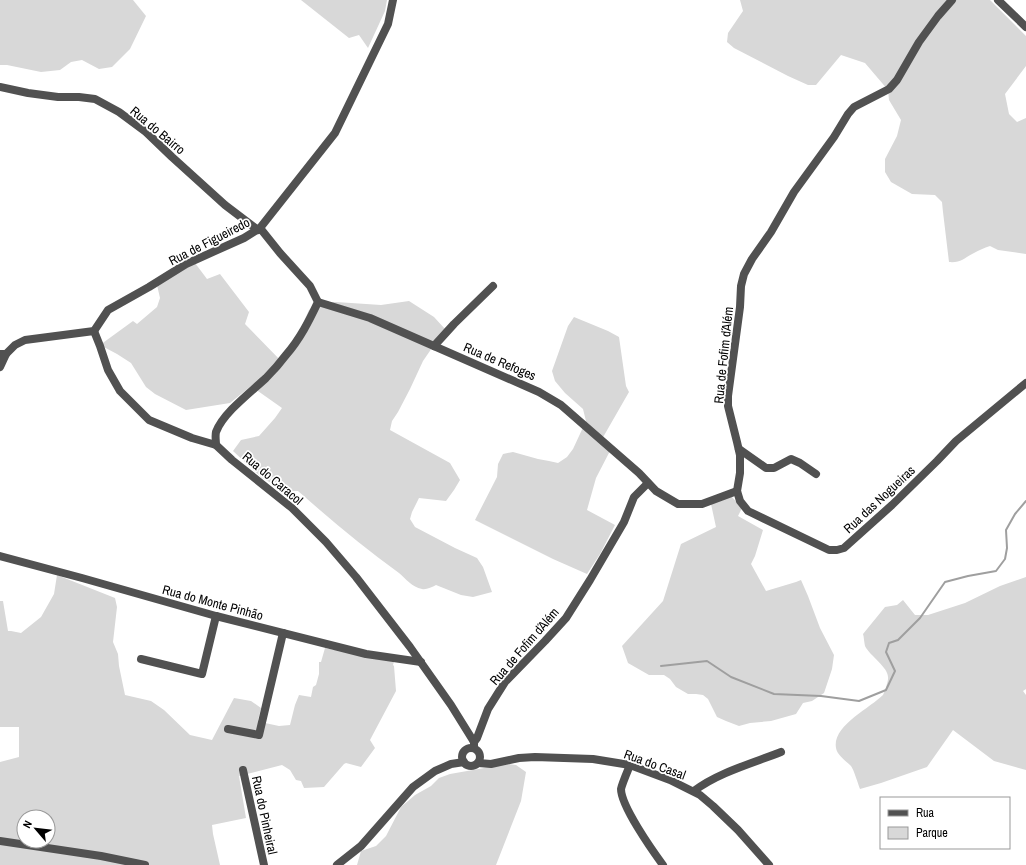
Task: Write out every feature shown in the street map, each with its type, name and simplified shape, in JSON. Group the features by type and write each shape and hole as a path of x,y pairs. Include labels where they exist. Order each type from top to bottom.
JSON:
{"street":[{"name":"Rua de Figueiredo","path":"94,331 108,310 149,288 186,264 244,238 259,229 335,133 388,24 393,0"},
{"name":"Rua de Fofim d´Além","path":"737,491 740,473 740,455 728,406 728,396 740,307 741,286 744,274 794,192 834,137 848,114 854,107 889,89 897,80 919,42 952,0"},
{"path":"998,0 1026,27"},
{"name":"Rua do Bairro","path":"0,87 58,97 95,99 119,112 146,132 225,205 259,229"},
{"path":"0,367 3,354 25,340 94,331 108,370 120,391 149,420 192,438 216,445 216,434 222,423 235,406 268,377 298,340 318,302 310,286 259,229"},
{"path":"434,346 493,286"},
{"name":"Rua de Refoges","path":"318,302 370,318 539,392 562,405 640,473 648,483"},
{"name":"Rua das Nogueiras","path":"737,491 740,500 748,511 828,550 838,550 844,548 892,505 956,441 1026,383"},
{"name":"Rua do Caracol","path":"216,445 232,460 292,508 326,542 356,577 421,662 451,704 474,745"},
{"path":"739,449 766,468 774,468 791,459 800,463 816,474"},
{"path":"648,483 656,491 678,504 702,504 737,491"},
{"name":"Rua de Fofim d´Além","path":"474,745 488,709 505,682 566,618 624,522 634,497 648,483"},
{"name":"Rua do Monte Pinhão","path":"0,556 216,616 366,654 421,662"},
{"path":"141,659 202,674 216,616"},
{"path":"228,729 259,735 283,633"},
{"path":"474,745 479,752 480,759 476,765 471,766 464,762 462,757 464,751 474,745"},
{"path":"694,791 717,777 781,752"},
{"name":"Rua do Casal","path":"478,763 491,764 518,758 535,757 594,759 630,765 670,780 700,795 714,806 738,830 768,865"},
{"path":"337,865 361,846 416,784 435,771 451,764 464,762"},
{"path":"630,765 621,788 625,805 663,865"},
{"name":"Rua do Pinheiral","path":"243,770 264,865"},
{"path":"0,841 101,856 145,865"}],"green space":[{"path":"0,0 133,0 146,16 130,49 112,67 99,69 82,60 71,62 60,70 41,72 0,65"},
{"path":"301,0 387,0 385,11 368,48 359,35 349,38"},
{"path":"740,0 990,0 1026,36 1026,66 1005,94 1009,114 1017,122 1026,118 1026,254 998,250 990,246 960,261 949,262 942,202 935,195 912,194 891,182 885,172 885,159 897,136 901,120 889,100 888,90 865,63 841,55 816,85 808,85 734,48 727,42 728,33 743,11"},
{"path":"195,263 207,279 220,274 249,312 245,324 283,363 309,310 318,302 381,305 409,301 434,317 445,329 423,361 410,389 392,421 390,430 450,463 460,480 454,490 446,501 419,498 410,519 415,527 477,558 483,567 492,592 473,597 461,595 436,585 425,589 415,586 348,534 298,491 286,491 262,478 233,451 241,440 259,436 282,408 251,386 230,403 186,410 155,394 146,387 131,363 100,345 133,321 137,324 157,307 160,298 157,285"},
{"path":"574,317 619,337 626,386 629,392 602,439 611,449 596,478 587,510 615,525 600,554 587,574 553,559 475,520 497,477 498,464 503,454 513,452 558,463 567,457 573,449 586,421 583,409 565,393 555,381 552,371 568,326"},
{"path":"731,496 742,508 738,516 763,530 751,564 766,591 801,580 820,628 834,655 832,669 824,693 812,701 803,703 796,714 771,721 750,723 739,726 717,717 708,699 703,695 688,694 676,687 670,679 664,675 649,675 628,663 622,646 663,601 681,544 716,527 711,504"},
{"path":"57,575 115,598 117,607 113,642 118,654 125,695 151,701 164,710 190,735 212,740 234,698 251,701 261,708 258,720 264,724 279,726 290,725 299,695 311,697 313,687 316,685 319,674 319,662 321,662 325,648 334,650 336,646 395,658 393,665 396,691 370,740 375,748 361,767 346,763 344,764 324,787 304,788 301,781 296,780 290,770 282,765 239,776 246,818 212,825 220,865 0,865 0,762 19,757 19,727 0,727 0,601 3,601 8,631 21,633 41,617 54,594"},
{"path":"1026,577 1026,689 1023,691 1026,695 1026,770 994,761 953,730 927,767 860,789 851,766 837,751 836,740 840,732 853,718 883,695 888,679 885,669 867,650 863,634 885,607 897,605 903,600 915,615 928,615 965,603 1000,586"},
{"path":"507,764 516,765 526,772 521,801 496,865 357,865 361,851 376,846 386,836 401,807 415,795 431,786 439,778 450,774"}],"waterway":[{"path":"661,666 707,661 731,677 774,694 821,696 859,701 886,690 895,671 886,652 889,643 898,640 920,618 945,582 996,571 1005,559 1007,548 1006,530 1015,514 1026,501"}]}
